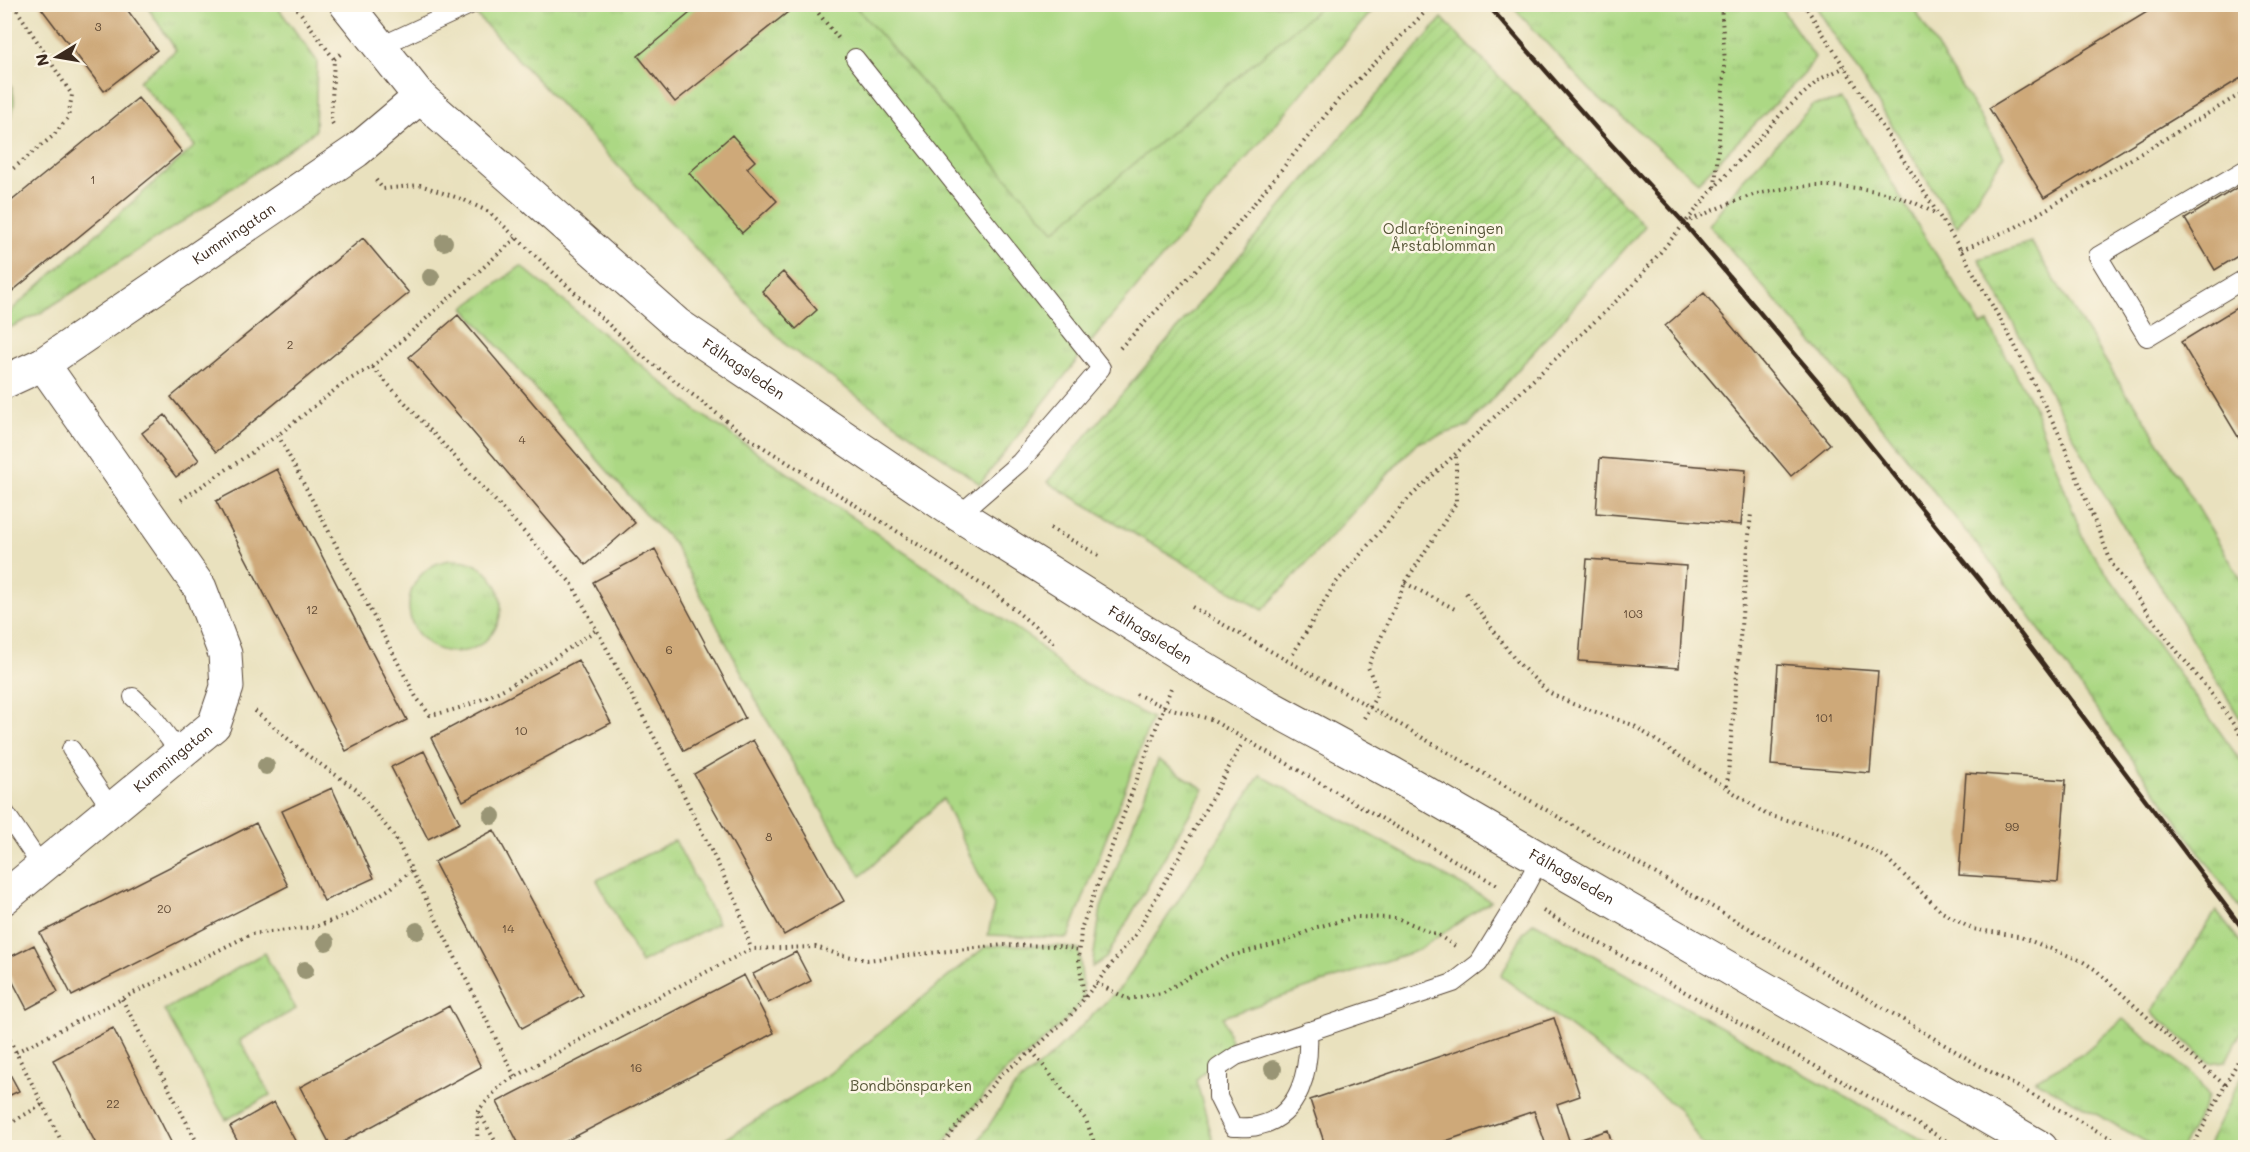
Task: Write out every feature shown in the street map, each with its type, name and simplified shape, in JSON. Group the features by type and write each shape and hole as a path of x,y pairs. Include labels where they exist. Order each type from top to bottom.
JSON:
{"street":[{"name":"Fålhagsleden","path":"346,4 420,97 678,325 959,515 1183,657 1540,859 2041,1148"},
{"name":"Kummingatan","path":"4,382 43,364 356,151 420,97"},
{"name":"Kummingatan","path":"4,898 214,725 227,687 225,654 200,588 43,364"}],"lane":[{"path":"379,47 472,4"},
{"path":"855,58 1101,368 1020,462 959,515"},
{"path":"2246,169 2098,256 2147,337 2246,278"},
{"path":"133,697 150,713 180,753"},
{"path":"71,749 112,810"},
{"path":"4,811 42,867"},
{"path":"1308,1031 1309,1054 1300,1093 1281,1117 1256,1126 1233,1127 1218,1097 1218,1068 1236,1056 1308,1031 1453,983 1479,963 1540,859"}],"path":[{"path":"4,176 61,127 68,118 72,95 13,4"},
{"path":"294,4 334,59"},
{"path":"811,4 855,58"},
{"path":"1101,368 1222,243 1337,101 1433,4"},
{"path":"1715,187 1725,63 1721,4"},
{"path":"1804,4 1962,250 2012,340 2061,438 2112,564 2172,645 2219,703 2246,743"},
{"path":"1293,654 1334,585 1406,501 1632,286 1715,187 1783,112 1820,79 1845,67"},
{"path":"1962,250 2016,227 2246,91"},
{"path":"1684,223 1752,196 1785,188 1813,186 1869,190 1905,199 1938,215"},
{"path":"152,519 278,435 345,382 372,368 516,238"},
{"path":"372,368 572,584 667,761 738,905 751,949"},
{"path":"278,435 416,697 430,715 453,711 478,702 536,670 596,630"},
{"path":"1325,786 1378,693 1368,667 1405,583 1456,503 1456,453"},
{"path":"1727,786 1751,513"},
{"path":"1405,583 1455,609"},
{"path":"1466,593 1516,661 1548,692 1573,704 1633,725 1767,815 1835,832 1885,857 1942,912 1971,928 2018,936 2096,970 2224,1085"},
{"path":"1192,607 1370,707 1975,1063 2128,1148"},
{"path":"1084,998 1080,950 1081,929 1183,657"},
{"path":"227,687 307,754 356,789 395,837 515,1077"},
{"path":"1136,694 1164,707 1210,719 1959,1148"},
{"path":"942,1148 950,1134 1003,1072 1032,1051 1070,1016 1135,935 1242,744"},
{"path":"16,1052 251,934 315,927 349,914 391,888 412,870"},
{"path":"1096,983 1128,999 1162,993 1230,957 1287,941 1317,927 1356,917 1397,918 1438,935 1479,963"},
{"path":"477,1148 478,1111 501,1085 623,1015 751,949 816,947 867,960 1003,945 1058,946 1080,950"},
{"path":"122,999 200,1148"},
{"path":"4,1029 65,1148"},
{"path":"2192,1148 2246,1046"},
{"path":"1032,1051 1086,1120 1096,1148"},
{"path":"4,1127 43,1104"},
{"path":"478,1111 499,1148"}],"green space":[{"path":"146,5 276,5 317,61 315,131 191,216 42,312 5,330 5,319 15,307 195,146 139,81 176,50"},
{"path":"467,5 1377,5 1107,322 980,484 786,345"},
{"path":"854,5 1323,5 1054,231"},
{"path":"1511,5 1779,5 1815,57 1805,73 1698,182 1591,91"},
{"path":"1815,5 1912,5 2004,156 1957,227"},
{"name":"Odlarföreningen Årstablomman","path":"1442,18 1645,226 1468,426 1417,443 1263,610 1047,482"},
{"path":"5,75 13,93 14,107 5,125"},
{"path":"1842,100 1981,325 1988,323 2032,403 2085,543 2245,767 2245,916 1990,561 1826,358 1709,225 1740,183 1813,105"},
{"path":"2031,242 2125,392 2135,403 2245,586 2245,727 2104,494 1979,259"},
{"path":"521,266 698,412 1033,640 1072,677 1152,718 1068,938 988,935 994,906 943,799 861,876 765,717 673,542 648,517 464,308"},
{"path":"455,560 472,564 487,574 497,589 501,606 497,623 487,638 472,648 455,652 438,648 423,638 413,623 409,606 413,589 423,574 438,564"},
{"path":"1158,760 1204,789 1106,958 1092,967 1101,908"},
{"path":"1260,775 1491,901 1418,950 1223,1017 1232,1044 1196,1080 1215,1147 974,1148 1015,1086 1051,1056 1123,985"},
{"path":"675,840 718,923 641,963 597,880"},
{"path":"2216,911 2245,948 2245,1024 2226,1061 2210,1063 2152,1012"},
{"path":"1533,922 1935,1147 1704,1147 1678,1108 1501,976 1522,935"},
{"name":"Bondbönsparken","path":"1058,946 1079,950 1084,998 1070,1016 1032,1051 1003,1073 950,1134 942,1147 713,1147 829,1074 985,947"},
{"path":"264,953 296,1009 240,1040 270,1095 226,1120 164,1010"},
{"path":"2123,1019 2194,1075 2209,1097 2182,1147 2155,1147 2035,1080 2081,1055"},
{"path":"2245,1070 2245,1147 2207,1147"}],"building":[{"path":"38,4 123,4 157,50 104,91"},
{"path":"701,4 791,4 793,8 675,102 638,56"},
{"path":"2160,4 2246,4 2246,75 2044,198 1989,108"},
{"path":"138,98 182,152 4,298 4,207"},
{"path":"732,135 755,161 747,168 777,201 742,233 689,173"},
{"path":"2246,182 2246,251 2215,270 2185,219"},
{"path":"363,238 409,293 216,452 171,397"},
{"path":"783,272 817,310 796,329 762,291"},
{"path":"1704,293 1830,444 1791,476 1665,326"},
{"path":"2246,302 2246,450 2181,342"},
{"path":"458,315 635,523 586,565 409,357"},
{"path":"165,415 199,460 176,477 142,433"},
{"path":"1600,458 1746,470 1741,525 1596,513"},
{"path":"277,469 407,720 346,751 216,501"},
{"path":"655,549 745,718 684,751 593,582"},
{"path":"1587,559 1686,566 1679,668 1579,661"},
{"path":"578,660 611,723 463,801 431,738"},
{"path":"1778,664 1878,671 1870,773 1771,765"},
{"path":"753,740 844,901 784,935 694,774"},
{"path":"424,751 460,823 428,839 391,767"},
{"path":"1966,773 2066,780 2058,882 1959,875"},
{"path":"332,788 374,878 324,901 282,811"},
{"path":"256,823 288,886 72,996 40,933"},
{"path":"494,830 583,995 522,1028 434,862"},
{"path":"34,945 58,992 27,1009 4,965 4,960"},
{"path":"796,952 811,981 768,1003 753,974"},
{"path":"744,975 774,1033 553,1148 521,1148 497,1102"},
{"path":"449,1006 481,1067 332,1148 300,1087"},
{"path":"1554,1018 1580,1096 1557,1104 1570,1143 1608,1130 1613,1148 1547,1148 1534,1111 1425,1148 1326,1148 1310,1100"},
{"path":"113,1028 174,1148 98,1148 53,1060"},
{"path":"4,1063 19,1091 4,1098"},
{"path":"274,1102 299,1148 241,1148 230,1127"}],"railway":[{"path":"1487,4 1597,129 1684,223 1822,386 1986,588 2246,933"}]}
